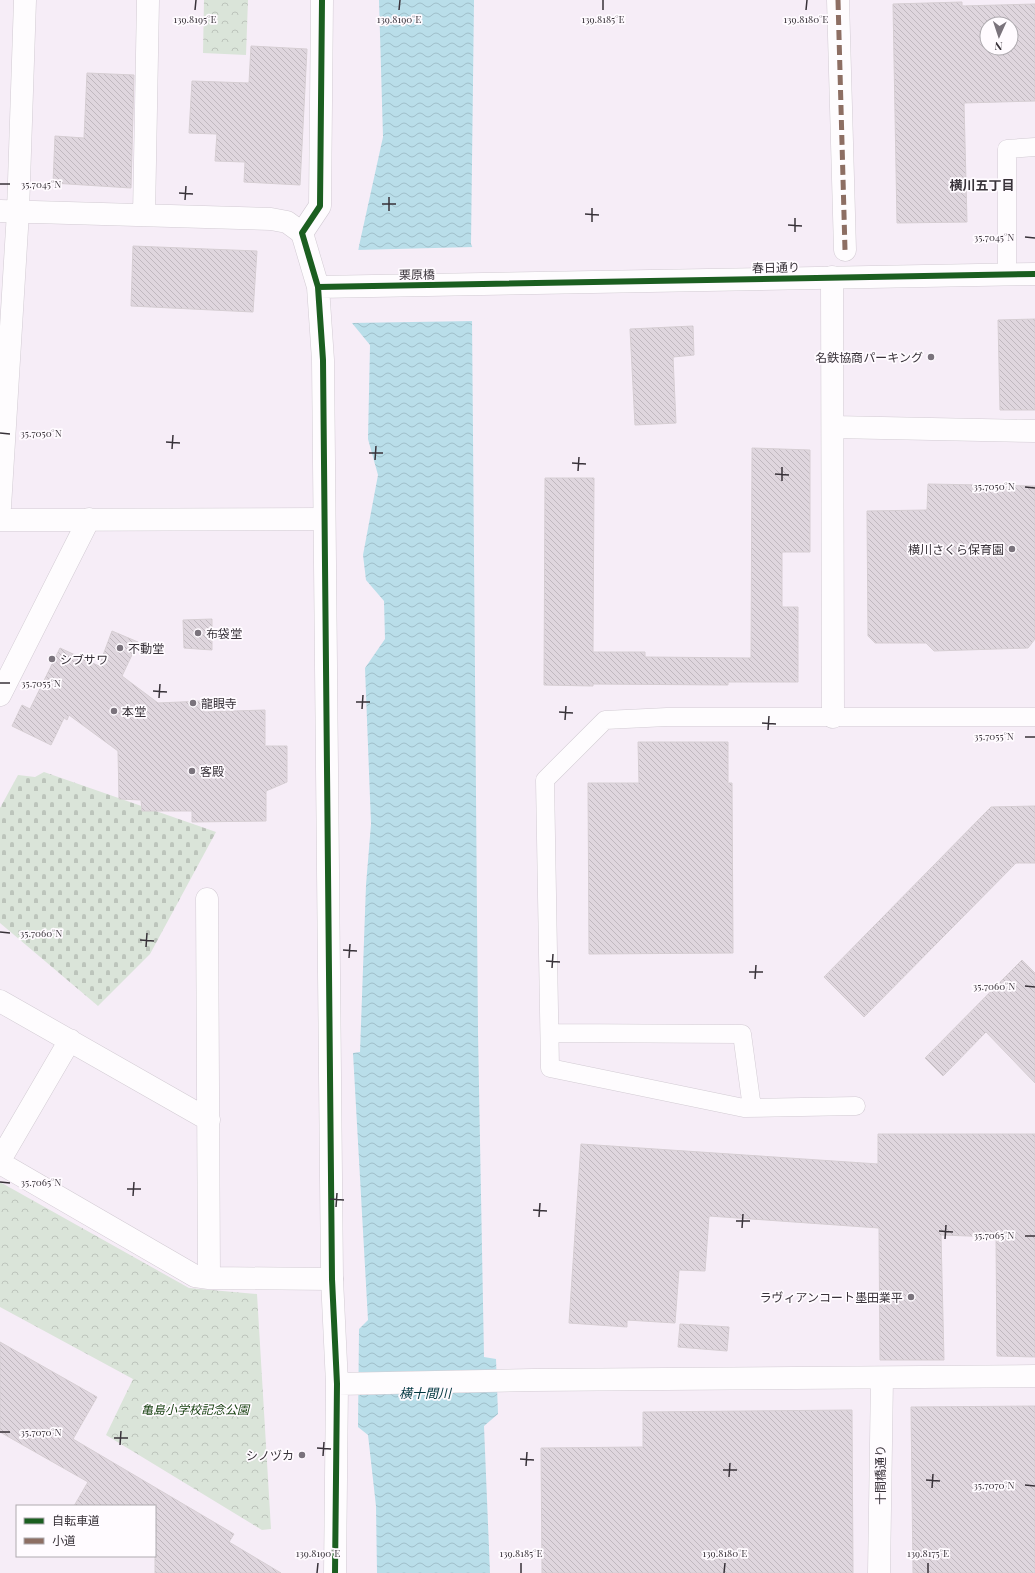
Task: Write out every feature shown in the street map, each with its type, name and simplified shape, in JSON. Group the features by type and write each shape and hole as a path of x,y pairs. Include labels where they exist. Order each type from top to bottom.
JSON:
{"street":[{"path":"0,507 9,211 26,0"},
{"path":"144,215 148,0"},
{"path":"302,233 320,206 322,0"},
{"path":"838,0 845,250"},
{"path":"9,211 271,219 287,222 302,233 318,287 323,360 332,1279 344,1384 336,1573"},
{"name":"春日通り","path":"517,283 1035,274"},
{"path":"832,277 833,717"},
{"name":"栗原橋","path":"318,287 517,283"},
{"path":"833,427 1035,431"},
{"path":"0,695 89,519"},
{"path":"0,520 324,519"},
{"path":"208,899 209,1278"},
{"path":"0,1001 208,1120"},
{"path":"70,1040 0,1162 195,1276 209,1278 332,1279"},
{"path":"344,1384 533,1380 1035,1376"},
{"name":"十間橋通り","path":"880,1573 882,1378"}],"lane":[{"path":"1007,274 1007,149 1035,147"},
{"path":"856,1106 744,1108 550,1068 545,780 604,720 666,717 1035,717"},
{"path":"550,1033 742,1034 752,1108"}],"green space":[{"path":"204,0 248,0 246,55 203,53"},
{"path":"44,772 216,832 150,954 98,1006 0,923 0,808 18,775 35,777"},
{"name":"亀島小学校記念公園","path":"0,1182 189,1288 257,1294 271,1529 262,1530 106,1435 133,1379 0,1307"}],"water":[{"name":"横十間川","path":"379,0 474,0 471,244 474,251 472,317 478,1033 484,1357 496,1359 498,1414 484,1426 490,1573 377,1573 376,1506 368,1435 358,1427 359,1329 368,1320 353,1053 360,1052 366,885 371,824 365,668 385,639 384,601 366,580 363,555 378,475 368,439 370,345 347,317 359,246 383,137"}],"pier":[{"path":"474,247 475,249 486,250 489,252 489,318 474,319 474,321 350,323 345,318 356,250"}],"building":[{"path":"962,2 962,6 1035,4 1035,101 964,103 967,222 897,223 893,4"},
{"path":"251,46 307,49 300,185 244,182 245,162 215,161 217,134 189,133 192,81 249,83"},
{"path":"87,73 134,75 131,188 53,183 55,136 84,138"},
{"path":"133,246 257,251 253,312 131,306"},
{"path":"1035,319 1035,410 1000,410 998,320"},
{"path":"693,326 694,355 673,357 676,423 635,425 630,329"},
{"path":"752,448 810,450 810,552 782,552 782,607 798,607 798,682 728,682 728,685 544,685 545,478 594,478 593,652 645,652 645,657 751,658"},
{"path":"928,484 1035,486 1035,639 1028,648 934,651 926,643 875,643 868,636 867,511 927,510"},
{"name":"布袋堂","path":"212,619 212,650 184,648 183,620"},
{"path":"112,631 138,642 122,676 158,703 203,701 204,712 265,710 265,746 287,746 287,782 266,791 266,821 192,822 192,811 142,811 141,800 119,799 118,751 69,715 67,720 64,718 51,745 12,726 22,705 30,709 60,648 99,666"},
{"path":"638,742 728,742 728,783 732,783 733,953 589,954 588,783 639,783"},
{"path":"1035,806 1035,863 1016,863 864,1017 824,977 991,807"},
{"path":"1022,960 1035,973 1035,1083 986,1032 943,1076 925,1058"},
{"path":"878,1134 1035,1134 1035,1357 997,1356 996,1237 941,1235 944,1360 880,1360 879,1228 709,1216 705,1271 679,1270 675,1323 627,1320 627,1327 569,1323 581,1144 878,1164"},
{"path":"680,1324 729,1327 727,1351 678,1347"},
{"path":"0,1342 97,1397 73,1439 234,1534 229,1542 281,1573 155,1573 156,1505 75,1505 88,1482 0,1432"},
{"path":"1035,1406 1035,1573 913,1573 911,1407"},
{"path":"852,1410 853,1573 542,1573 541,1448 643,1447 643,1412"}],"marked path":[{"path":"838,0 845,250"}],"cycle path":[{"path":"322,0 320,206 302,233 318,287 323,360 332,1279 337,1384 335,1573"},
{"path":"318,287 1035,274"}],"place":[{"name":"名鉄協商パーキング","path":"931,357"},
{"name":"横川さくら保育園","path":"1012,549"},
{"name":"布袋堂","path":"198,633"},
{"name":"不動堂","path":"120,648"},
{"name":"シブサワ","path":"52,659"},
{"name":"龍眼寺","path":"193,703"},
{"name":"本堂","path":"114,711"},
{"name":"客殿","path":"192,771"},
{"name":"ラヴィアンコート墨田業平","path":"911,1297"},
{"name":"シノヅカ","path":"302,1455"}],"district":[{"name":"横川五丁目","path":"982,184"}]}
